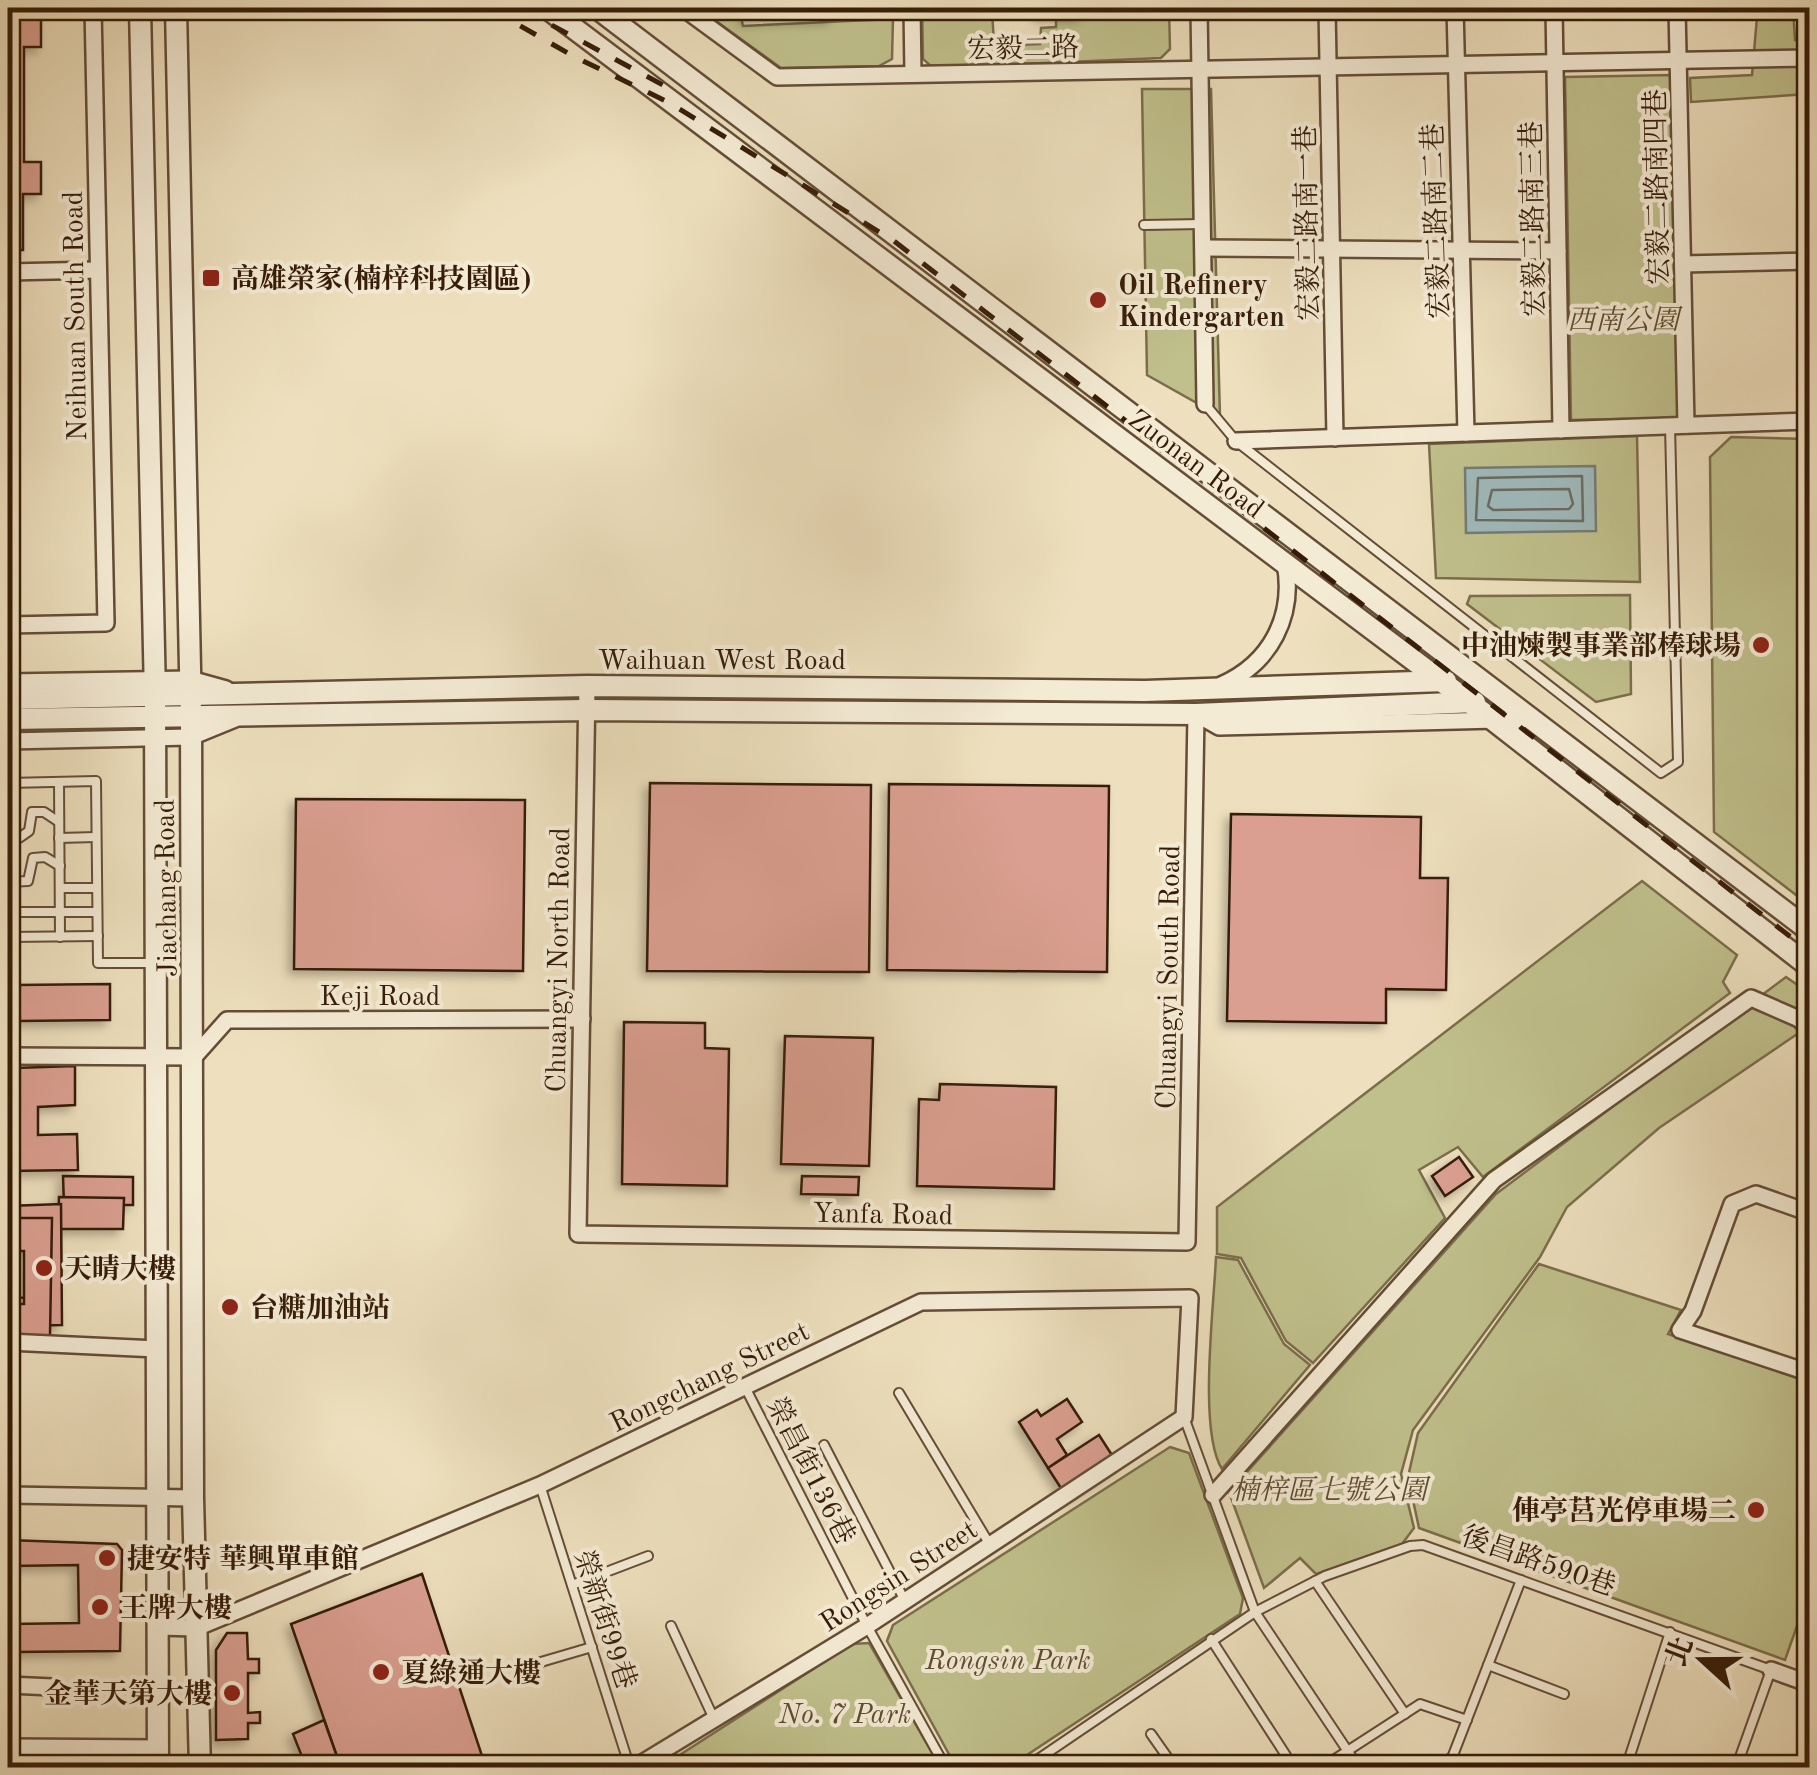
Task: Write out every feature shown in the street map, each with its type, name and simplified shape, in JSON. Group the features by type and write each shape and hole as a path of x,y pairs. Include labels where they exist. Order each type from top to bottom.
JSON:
{"street":[{"name":"Neihuan South Road","path":"8,625 106,623 93,8"},
{"name":"Jiachang Road","path":"140,8 155,697 158,1758"},
{"name":"Jiachang Road","path":"176,8 191,697 193,1498 200,1768"},
{"name":"Zuonan Road","path":"547,8 1493,720 1810,967"},
{"name":"Zuonan Road","path":"596,8 1810,931"},
{"name":"宏毅二路","path":"684,8 778,77 1810,58"},
{"path":"912,8 913,74"},
{"path":"1199,8 1205,404"},
{"name":"宏毅二路南一巷","path":"1328,8 1336,438"},
{"name":"宏毅二路南二巷","path":"1454,8 1466,433"},
{"name":"宏毅二路南三巷","path":"1554,8 1560,430"},
{"name":"宏毅二路南四巷","path":"1677,8 1683,264 1678,426"},
{"path":"1204,248 1558,252"},
{"path":"1683,264 1810,260"},
{"path":"8,272 98,270"},
{"path":"1236,442 1810,420"},
{"path":"1209,690 1254,663 1281,627 1290,591 1285,564"},
{"name":"Waihuan West Road","path":"8,699 587,686 1209,690 1482,678"},
{"name":"Waihuan West Road","path":"8,682 191,697 238,718"},
{"name":"Chuangyi North Road","path":"578,1234 587,686"},
{"name":"Waihuan West Road","path":"8,719 155,697"},
{"name":"Waihuan West Road","path":"8,741 191,737 238,718 586,710 1196,714 1511,701"},
{"name":"Waihuan West Road","path":"1196,714 1219,727 1533,718"},
{"name":"Chuangyi South Road","path":"1187,1242 1196,714"},
{"path":"1213,1495 1494,1180 1750,998 1799,1020 1810,1030"},
{"name":"Keji Road","path":"194,1057 228,1020 582,1019"},
{"path":"8,1056 194,1057"},
{"path":"1810,1212 1756,1194 1732,1204 1694,1311 1680,1330 1810,1373"},
{"name":"Yanfa Road","path":"578,1234 1187,1242"},
{"name":"Rongchang Street","path":"158,1627 196,1628 540,1485 921,1302 1190,1298 1184,1416"},
{"path":"8,1342 156,1349"},
{"name":"Rongsin Street","path":"632,1768 867,1626 1184,1416"},
{"path":"8,1495 193,1498"},
{"name":"後昌路590巷","path":"1770,1670 1810,1684"},
{"path":"8,1685 53,1687"},
{"path":"8,1747 158,1758"}],"lane":[{"path":"1144,225 1202,224"},
{"path":"1205,404 1236,442 1661,773 1678,762 1678,426"},
{"path":"8,783 96,781 98,964 156,963"},
{"path":"59,782 60,936"},
{"path":"8,835 20,838 30,830 32,812 44,812 60,822"},
{"path":"60,838 96,836"},
{"path":"8,882 28,881 33,858 45,856 60,866"},
{"path":"60,888 97,888"},
{"path":"8,912 97,912"},
{"path":"8,938 98,936"},
{"name":"榮昌街136巷","path":"745,1387 867,1626 946,1768"},
{"path":"898,1393 990,1545"},
{"path":"1184,1416 1255,1612 1360,1768"},
{"path":"824,1444 906,1601"},
{"name":"榮新街99巷","path":"540,1485 632,1768"},
{"name":"後昌路590巷","path":"1025,1768 1255,1612 1315,1581 1423,1545 1770,1670"},
{"path":"572,1585 648,1556"},
{"path":"1450,1766 1521,1580"},
{"path":"1315,1581 1404,1714"},
{"path":"671,1626 714,1719"},
{"path":"1626,1768 1670,1632"},
{"path":"1211,1639 1294,1768"},
{"path":"517,1668 592,1647"},
{"path":"1488,1665 1564,1694"},
{"path":"1736,1768 1770,1670"},
{"path":"1321,1768 1420,1704 1467,1720"},
{"path":"1150,1734 1170,1762 1180,1768"}],"green space":[{"path":"698,8 739,8 743,26 893,19 892,59 879,66 781,68"},
{"path":"922,8 992,8 994,46 1040,44 1041,28 1056,27 1056,20 1085,16 1086,8 1169,8 1170,49 1161,58 933,68 923,59"},
{"path":"1793,8 1795,40 1809,40 1809,94 1691,102 1690,78 1752,75 1757,17"},
{"name":"西南公園","path":"1672,75 1678,418 1571,420 1565,77"},
{"path":"1142,89 1211,89 1220,416 1147,375"},
{"path":"1637,436 1640,582 1436,578 1429,444"},
{"name":"中油煉製事業部棒球場","path":"1731,437 1809,439 1809,905 1714,832 1710,457"},
{"path":"1630,595 1631,694 1596,702 1467,604 1470,596"},
{"path":"1642,881 1737,955 1723,982 1730,993 1483,1177 1458,1147 1419,1170 1445,1218 1313,1363 1286,1341 1241,1258 1217,1254 1217,1207"},
{"name":"楠梓區七號公園","path":"1786,977 1809,993 1809,1026 1659,1128 1567,1207 1540,1257 1413,1430 1401,1474 1414,1528 1402,1544 1316,1574 1300,1558 1264,1588 1229,1492 1496,1194"},
{"path":"1216,1257 1238,1260 1284,1344 1310,1365 1222,1469 1215,1451 1209,1398"},
{"path":"1539,1264 1681,1310 1668,1334 1809,1382 1809,1592 1785,1660 1419,1528 1408,1477 1418,1433"},
{"name":"Rongsin Park","path":"1170,1447 1189,1453 1243,1598 1240,1614 1009,1767 956,1767 887,1641 893,1625"},
{"name":"No. 7 Park","path":"869,1643 940,1767 661,1767 852,1644"}],"water":[{"path":"1595,466 1596,531 1466,533 1465,468"}],"building":[{"path":"8,8 41,13 41,47 24,47 24,162 41,162 41,194 23,194 23,250 8,250"},
{"path":"744,8 832,8 833,18 744,19"},
{"path":"1039,8 1083,8 1083,16 1039,16"},
{"path":"650,783 871,785 869,972 647,971"},
{"path":"889,784 1109,786 1107,972 887,970"},
{"path":"296,799 525,800 523,971 294,969"},
{"path":"1231,814 1421,817 1420,878 1448,878 1446,990 1386,989 1386,1023 1227,1021"},
{"path":"110,984 110,1020 18,1021 18,985"},
{"path":"624,1022 705,1023 705,1048 729,1049 727,1186 622,1184"},
{"path":"785,1036 873,1038 869,1166 781,1164"},
{"path":"75,1066 75,1105 38,1107 38,1135 77,1134 78,1170 8,1171 8,1073 14,1068"},
{"path":"940,1084 1056,1087 1054,1189 917,1186 919,1099 939,1100"},
{"path":"1459,1157 1473,1177 1445,1196 1432,1176"},
{"path":"63,1176 133,1177 133,1205 64,1205"},
{"path":"802,1176 859,1177 858,1195 801,1194"},
{"path":"59,1197 124,1198 123,1229 58,1229"},
{"name":"天晴大樓","path":"61,1204 62,1325 10,1326 9,1297 28,1298 27,1239 8,1239 8,1206"},
{"name":"天晴大樓","path":"13,1218 52,1218 50,1336 11,1335 11,1304 24,1304 24,1251 13,1251"},
{"path":"1067,1399 1082,1422 1057,1439 1067,1455 1048,1468 1019,1422 1037,1410 1041,1416"},
{"path":"1099,1435 1119,1466 1068,1499 1048,1468"},
{"name":"王牌大樓","path":"8,1540 117,1544 122,1550 120,1651 12,1652 12,1624 79,1623 78,1565 9,1566 9,1596 18,1596 18,1618 8,1619"},
{"name":"夏綠通大樓","path":"422,1574 486,1768 341,1768 291,1624"},
{"name":"金華天第大樓","path":"227,1633 247,1633 248,1659 259,1659 259,1673 248,1673 248,1713 260,1712 260,1723 248,1723 248,1739 216,1740 216,1650"},
{"path":"324,1720 341,1768 295,1768 305,1764 293,1734"}],"railway":[{"path":"489,8 573,56 668,102 894,241 1810,952"},
{"path":"520,8 674,91"}],"place":[{"name":"高雄榮家(楠梓科技園區)","path":"211,278"},
{"name":"Oil Refinery Kindergarten","path":"1098,300"},
{"name":"中油煉製事業部棒球場","path":"1761,645"},
{"name":"天晴大樓","path":"44,1268"},
{"name":"台糖加油站","path":"230,1307"},
{"name":"俥亭莒光停車場二","path":"1756,1510"},
{"name":"捷安特 華興單車館","path":"107,1558"},
{"name":"王牌大樓","path":"100,1607"},
{"name":"夏綠通大樓","path":"381,1672"},
{"name":"金華天第大樓","path":"232,1693"}]}
